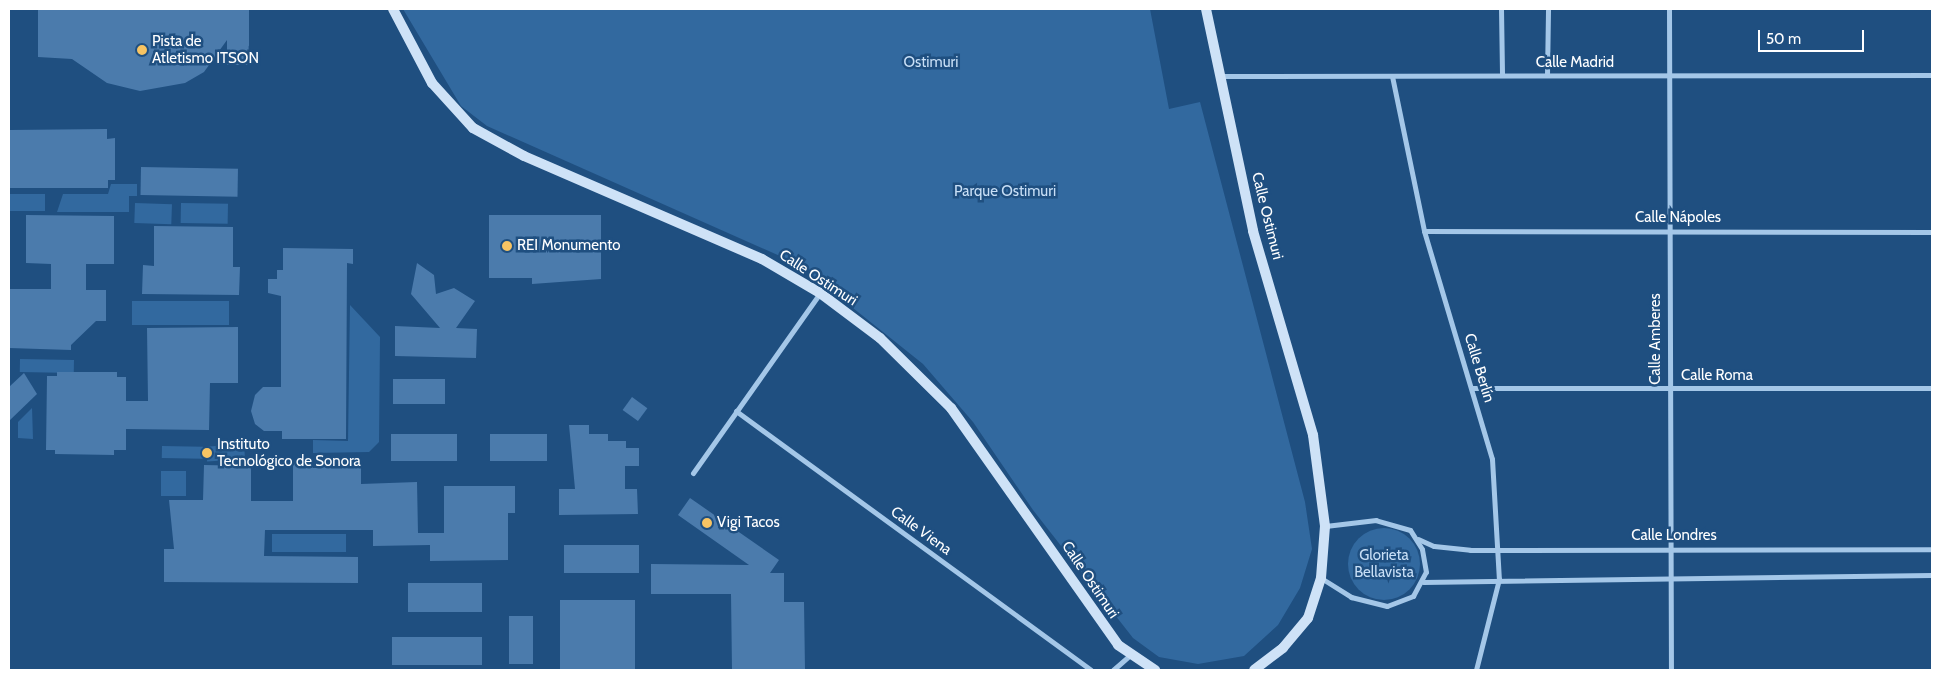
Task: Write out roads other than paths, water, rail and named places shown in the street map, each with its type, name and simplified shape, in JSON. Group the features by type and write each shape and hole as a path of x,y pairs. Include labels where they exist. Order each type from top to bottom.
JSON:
{"street":[{"name":"Calle Ostimuri","path":"393,9 432,83 456,112 493,142 735,246 820,293 904,360 951,408 1102,625 1129,656 1155,670"},
{"name":"Calle Ostimuri","path":"1206,9 1218,76 1253,231 1312,436 1325,526 1321,578 1308,618 1283,648 1254,670"},
{"path":"1501,9 1502,76"},
{"path":"1547,75 1548,9"},
{"name":"Calle Amberes","path":"1669,9 1671,670"},
{"name":"Calle Madrid","path":"1218,76 1932,75"},
{"name":"Calle Berlín","path":"1392,76 1424,231 1492,459 1500,550 1499,578 1476,670"},
{"name":"Calle Nápoles","path":"1424,231 1932,232"},
{"path":"694,473 820,293"},
{"name":"Calle Roma","path":"1472,388 1932,388"},
{"name":"Calle Viena","path":"736,411 1091,670"},
{"name":"Calle Londres","path":"1325,526 1376,520 1410,530 1418,539 1450,550 1671,548 1932,549"},
{"path":"1321,578 1346,595 1378,606 1405,601 1423,582 1426,566 1418,539"},
{"path":"1423,582 1499,578 1932,575"},
{"path":"1113,670 1129,656"}],"place":[{"name":"Pista de Atletismo ITSON","path":"142,50"},
{"name":"REI Monumento","path":"507,246"},
{"name":"Instituto Tecnológico de Sonora","path":"207,453"},
{"name":"Vigi Tacos","path":"707,523"}],"park label":[{"name":"Ostimuri","path":"931,63"},
{"name":"Parque Ostimuri","path":"1005,192"},
{"name":"Glorieta Bellavista","path":"1384,564"}]}
